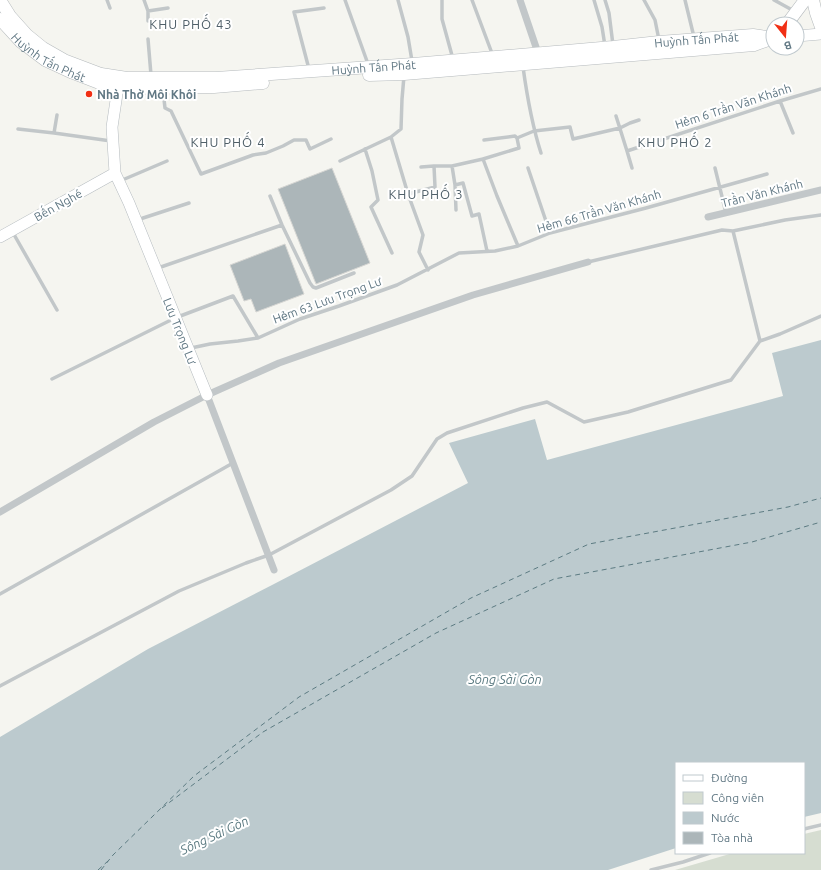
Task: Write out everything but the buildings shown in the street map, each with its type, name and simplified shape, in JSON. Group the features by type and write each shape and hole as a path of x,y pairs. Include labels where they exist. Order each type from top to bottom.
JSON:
{"main road":[{"name":"Huỳnh Tấn Phát","path":"0,0 10,16 27,35 43,48 64,60 119,82"},
{"path":"793,16 805,0"},
{"path":"813,0 821,27"},
{"name":"Huỳnh Tấn Phát","path":"1,22 21,42 45,60 100,83 119,82 214,87 370,71 413,64 453,60 493,57 516,60 538,54 754,45 765,41"},
{"name":"Huỳnh Tấn Phát","path":"155,84 216,78 309,72 370,71 404,74 516,60 609,52 659,42 753,35 765,37"}],"street":[{"path":"520,0 538,54"},
{"path":"805,35 821,34"},
{"name":"Lưu Trọng Lư","path":"119,82 112,127 117,178 129,203 188,349 274,570"},
{"name":"Bến Nghé","path":"0,237 117,178"},
{"name":"Trần Văn Khánh","path":"708,217 821,190"},
{"path":"0,512 154,422 206,395 279,363 465,297 588,262"}],"lane":[{"path":"107,0 110,8"},
{"path":"144,0 148,11 148,21"},
{"path":"345,0 370,71"},
{"path":"398,0 408,37 413,64"},
{"path":"442,0 442,19 453,60"},
{"path":"472,0 493,57"},
{"path":"594,0 609,52"},
{"path":"605,0 609,13 609,52"},
{"path":"644,0 655,20 659,42"},
{"path":"685,0 695,40"},
{"path":"774,0 796,12"},
{"path":"148,11 168,8"},
{"path":"309,72 294,12 324,8"},
{"path":"148,40 155,84 165,108 171,111 201,174 253,155 266,154 294,140 306,140 310,148 331,139"},
{"path":"516,60 527,96 534,131 541,153"},
{"path":"340,161 391,137 401,130 404,74"},
{"name":"Hẻm 6 Trần Văn Khánh","path":"627,151 821,89"},
{"path":"780,101 793,133"},
{"path":"54,133 57,115"},
{"path":"616,116 632,168"},
{"path":"484,140 515,136 517,138 534,131 570,127 573,139 620,128 639,120"},
{"path":"18,129 114,141"},
{"path":"391,137 408,194 423,234 419,252 428,270"},
{"path":"421,167 452,166 483,159 519,148 517,138"},
{"path":"365,149 372,171 378,200 371,207 392,253"},
{"path":"483,159 518,246"},
{"path":"117,178 167,161"},
{"path":"408,194 435,187 434,166"},
{"path":"452,166 456,185 456,210"},
{"path":"528,168 550,233"},
{"path":"715,168 726,213"},
{"name":"Hẻm 66 Trần Văn Khánh","path":"459,253 487,252 518,246 550,233 767,174"},
{"path":"456,185 464,183 472,216 479,214 487,252"},
{"path":"270,196 282,225 310,284 313,287 316,288 354,273"},
{"path":"136,220 189,203"},
{"path":"588,262 722,230 733,231 785,220 821,215"},
{"path":"155,269 282,225"},
{"path":"12,230 57,310"},
{"path":"733,231 760,340"},
{"name":"Hẻm 63 Lưu Trọng Lư","path":"188,349 210,344 258,338 300,318 339,306 397,285 459,253"},
{"path":"52,379 175,318 233,296 258,338"},
{"path":"0,686 179,590 269,555 391,490 412,476 437,439 447,432 516,410 547,402 584,422 628,412 731,380 760,340 780,334 821,316"},
{"path":"0,594 233,463"},
{"path":"805,829 821,825"},
{"path":"651,870 707,854"}],"green space":[{"path":"821,830 821,870 675,870 730,854 805,854 805,834"}],"water":[{"name":"Sông Sài Gòn","path":"821,340 821,813 805,817 805,762 675,762 675,848 608,870 0,870 0,737 148,649 468,483 449,443 535,419 547,460 783,396 772,353"}],"ferry route":[{"path":"101,870 113,855 194,776 299,697 471,598 589,544 788,507 821,498"},
{"path":"162,808 263,732 436,633 554,579 752,542 821,522"},
{"path":"98,870 108,861"}],"place":[{"name":"Nhà Thờ Môi Khôi","path":"89,94"}],"district":[{"name":"KHU PHỐ 43","path":"191,24"},
{"name":"KHU PHỐ 4","path":"228,142"},
{"name":"KHU PHỐ 2","path":"675,142"},
{"name":"KHU PHỐ 3","path":"426,194"}]}
